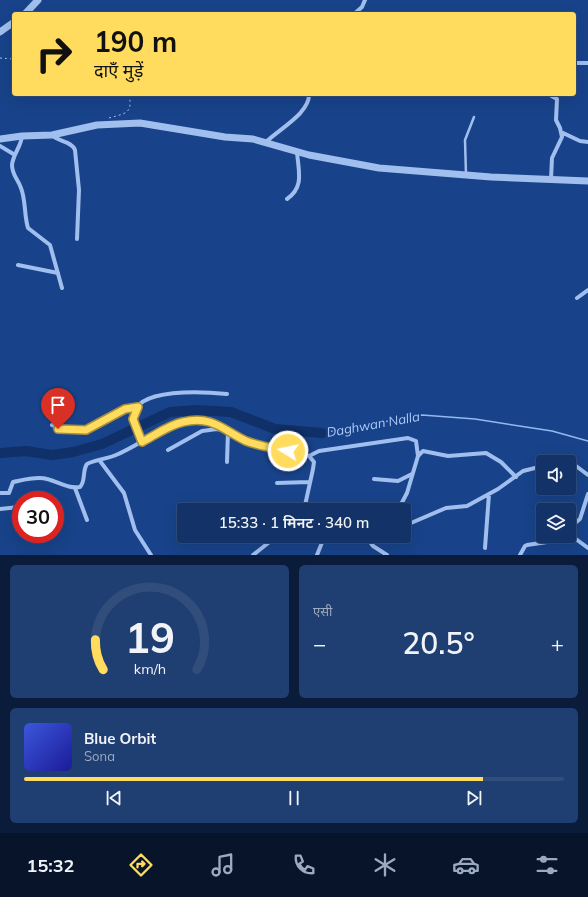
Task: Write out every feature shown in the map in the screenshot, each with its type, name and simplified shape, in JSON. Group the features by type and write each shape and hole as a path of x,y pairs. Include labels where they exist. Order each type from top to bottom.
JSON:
{"street":[{"path":"27,12 38,0"},
{"path":"356,12 362,7 365,0"},
{"path":"0,32 12,23"},
{"path":"576,63 588,63"},
{"path":"266,142 305,108 309,101 309,96"},
{"path":"551,179 552,158 560,142 561,132 556,120 557,99 552,96"},
{"path":"0,139 22,136 52,135 97,125 140,123 266,142 296,151 365,166 466,175 588,181"},
{"path":"561,132 580,141 588,142"},
{"path":"52,135 57,139 72,145 74,148 79,190 77,240"},
{"path":"22,136 21,145 12,163 12,172 21,187 25,202 28,228 50,245 62,288"},
{"path":"0,146 15,155"},
{"path":"287,199 296,192 298,186 296,151"},
{"path":"18,265 58,273"},
{"path":"577,298 588,290"},
{"path":"52,425 58,429 86,430 125,409 138,407 148,400 171,393 206,392 227,394"},
{"path":"138,407 134,416 134,423 142,442"},
{"path":"0,493 9,492 13,482 37,478 48,479 75,488 82,486 87,465 90,462 100,461 117,455 174,425 193,420 218,424 228,431 258,445 309,456 320,451 408,438 416,441 418,456 407,493 402,503"},
{"path":"168,450 202,431 217,429 228,431"},
{"path":"227,462 228,431"},
{"path":"418,456 425,450 448,456 486,453 506,466 516,477"},
{"path":"305,503 314,462 309,456"},
{"path":"100,461 124,493 135,530 151,555"},
{"path":"576,466 588,475"},
{"path":"411,524 446,508 467,506 489,494 529,468 536,467"},
{"path":"374,479 398,481 412,474"},
{"path":"278,483 309,482"},
{"path":"75,488 88,520"},
{"path":"486,548 489,494"},
{"path":"576,522 580,519 588,494"},
{"path":"0,509 12,508"},
{"path":"576,539 588,548"},
{"path":"253,555 268,543"},
{"path":"318,555 322,543"},
{"path":"370,543 387,555"},
{"path":"520,555 524,546 540,543"}],"lane":[{"path":"466,175 465,140 474,117"}],"path":[{"path":"0,58 12,59"},
{"path":"105,119 129,111 131,105 129,96"}],"waterway":[{"name":"Daghwan Nalla","path":"0,453 26,451 52,455 73,452 102,444 170,412 196,410 231,412 275,429 322,433"},
{"name":"Daghwan Nalla","path":"322,433 422,415 475,419 552,431 588,441"}],"route":[{"path":"58,429 86,430 125,409 138,407 135,411 133,419 142,442 181,422 204,420 218,424 237,436 258,445 288,451"}]}
